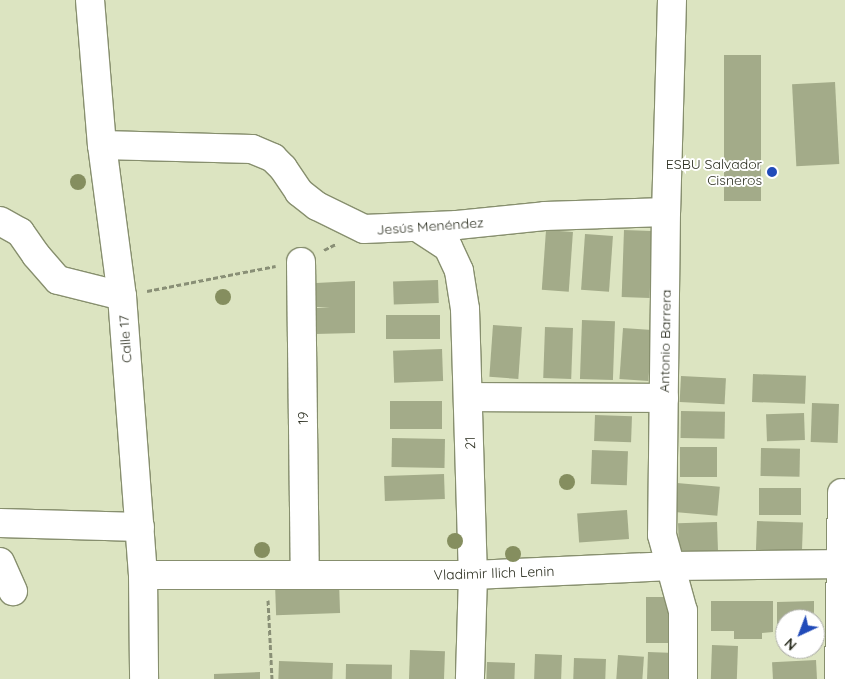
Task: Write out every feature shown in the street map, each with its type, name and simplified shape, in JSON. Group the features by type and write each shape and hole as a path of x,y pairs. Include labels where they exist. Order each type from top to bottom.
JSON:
{"street":[{"name":"Calle 17","path":"90,0 102,145 122,296 143,575 144,679"},
{"name":"Antonio Barrera","path":"672,0 666,212 662,536 672,566 683,611 682,679"},
{"name":"Jesús Menéndez","path":"102,145 252,149 273,158 283,168 299,192 317,206 364,230 545,216 666,212"},
{"path":"0,221 20,232 36,255 58,280 122,296"},
{"name":"21","path":"417,227 448,248 459,271 465,308 473,575 470,679"},
{"name":"19","path":"301,262 305,574"},
{"path":"468,397 664,398"},
{"path":"840,679 843,564 842,493"},
{"path":"0,523 140,527"},
{"path":"0,562 13,592"},
{"name":"Vladimir Ilich Lenin","path":"143,575 267,573 473,575 672,566 843,564"}],"path":[{"path":"122,296 301,262 364,230"},
{"path":"267,573 272,679"}],"building":[{"path":"724,55 761,55 761,201 724,201"},
{"path":"835,82 839,164 796,166 792,84"},
{"path":"546,230 573,232 569,292 542,290"},
{"path":"624,230 652,231 650,298 622,297"},
{"path":"585,234 613,236 609,292 581,290"},
{"path":"438,280 439,303 394,305 393,282"},
{"path":"355,281 355,333 315,334 314,308 330,308 317,307 316,283"},
{"path":"386,315 440,315 440,339 386,339"},
{"path":"582,320 615,321 613,380 580,379"},
{"path":"493,325 522,327 518,379 489,377"},
{"path":"545,327 573,328 571,379 543,378"},
{"path":"623,328 652,330 648,381 619,379"},
{"path":"442,349 443,381 394,383 393,351"},
{"path":"753,374 806,376 805,404 752,402"},
{"path":"681,376 726,378 725,404 680,402"},
{"path":"390,401 442,401 442,429 390,429"},
{"path":"812,403 839,404 838,443 811,442"},
{"path":"681,411 725,412 725,439 681,438"},
{"path":"804,413 805,440 767,441 766,414"},
{"path":"595,415 632,416 631,442 594,441"},
{"path":"392,438 445,439 444,468 391,467"},
{"path":"680,447 717,447 717,477 680,477"},
{"path":"761,448 800,449 800,477 761,476"},
{"path":"592,450 628,451 627,485 591,484"},
{"path":"444,474 445,499 385,501 384,476"},
{"path":"677,483 720,487 717,516 674,512"},
{"path":"759,488 801,488 801,515 759,515"},
{"path":"627,510 629,539 579,542 577,513"},
{"path":"757,521 803,523 802,554 756,552"},
{"path":"717,522 718,551 679,552 678,523"},
{"path":"339,582 340,613 276,615 275,584"},
{"path":"646,597 673,597 673,643 646,643"},
{"path":"711,601 773,601 773,632 762,633 762,639 734,639 734,631 711,631"},
{"path":"814,601 814,609 777,609 777,602"},
{"path":"712,645 738,646 737,679 711,679"},
{"path":"410,650 445,651 444,679 409,679"},
{"path":"648,652 675,653 674,679 647,679"},
{"path":"535,654 562,655 561,679 534,679"},
{"path":"618,655 644,657 642,679 616,679"},
{"path":"574,658 606,659 605,679 573,679"},
{"path":"816,660 817,679 773,679 772,662"},
{"path":"279,661 333,663 332,679 278,679"},
{"path":"487,662 515,663 514,679 486,679"},
{"path":"346,664 392,665 392,679 346,679"},
{"path":"260,672 260,679 214,679 214,674"}],"place":[{"name":"ESBU Salvador Cisneros","path":"772,172"}]}
